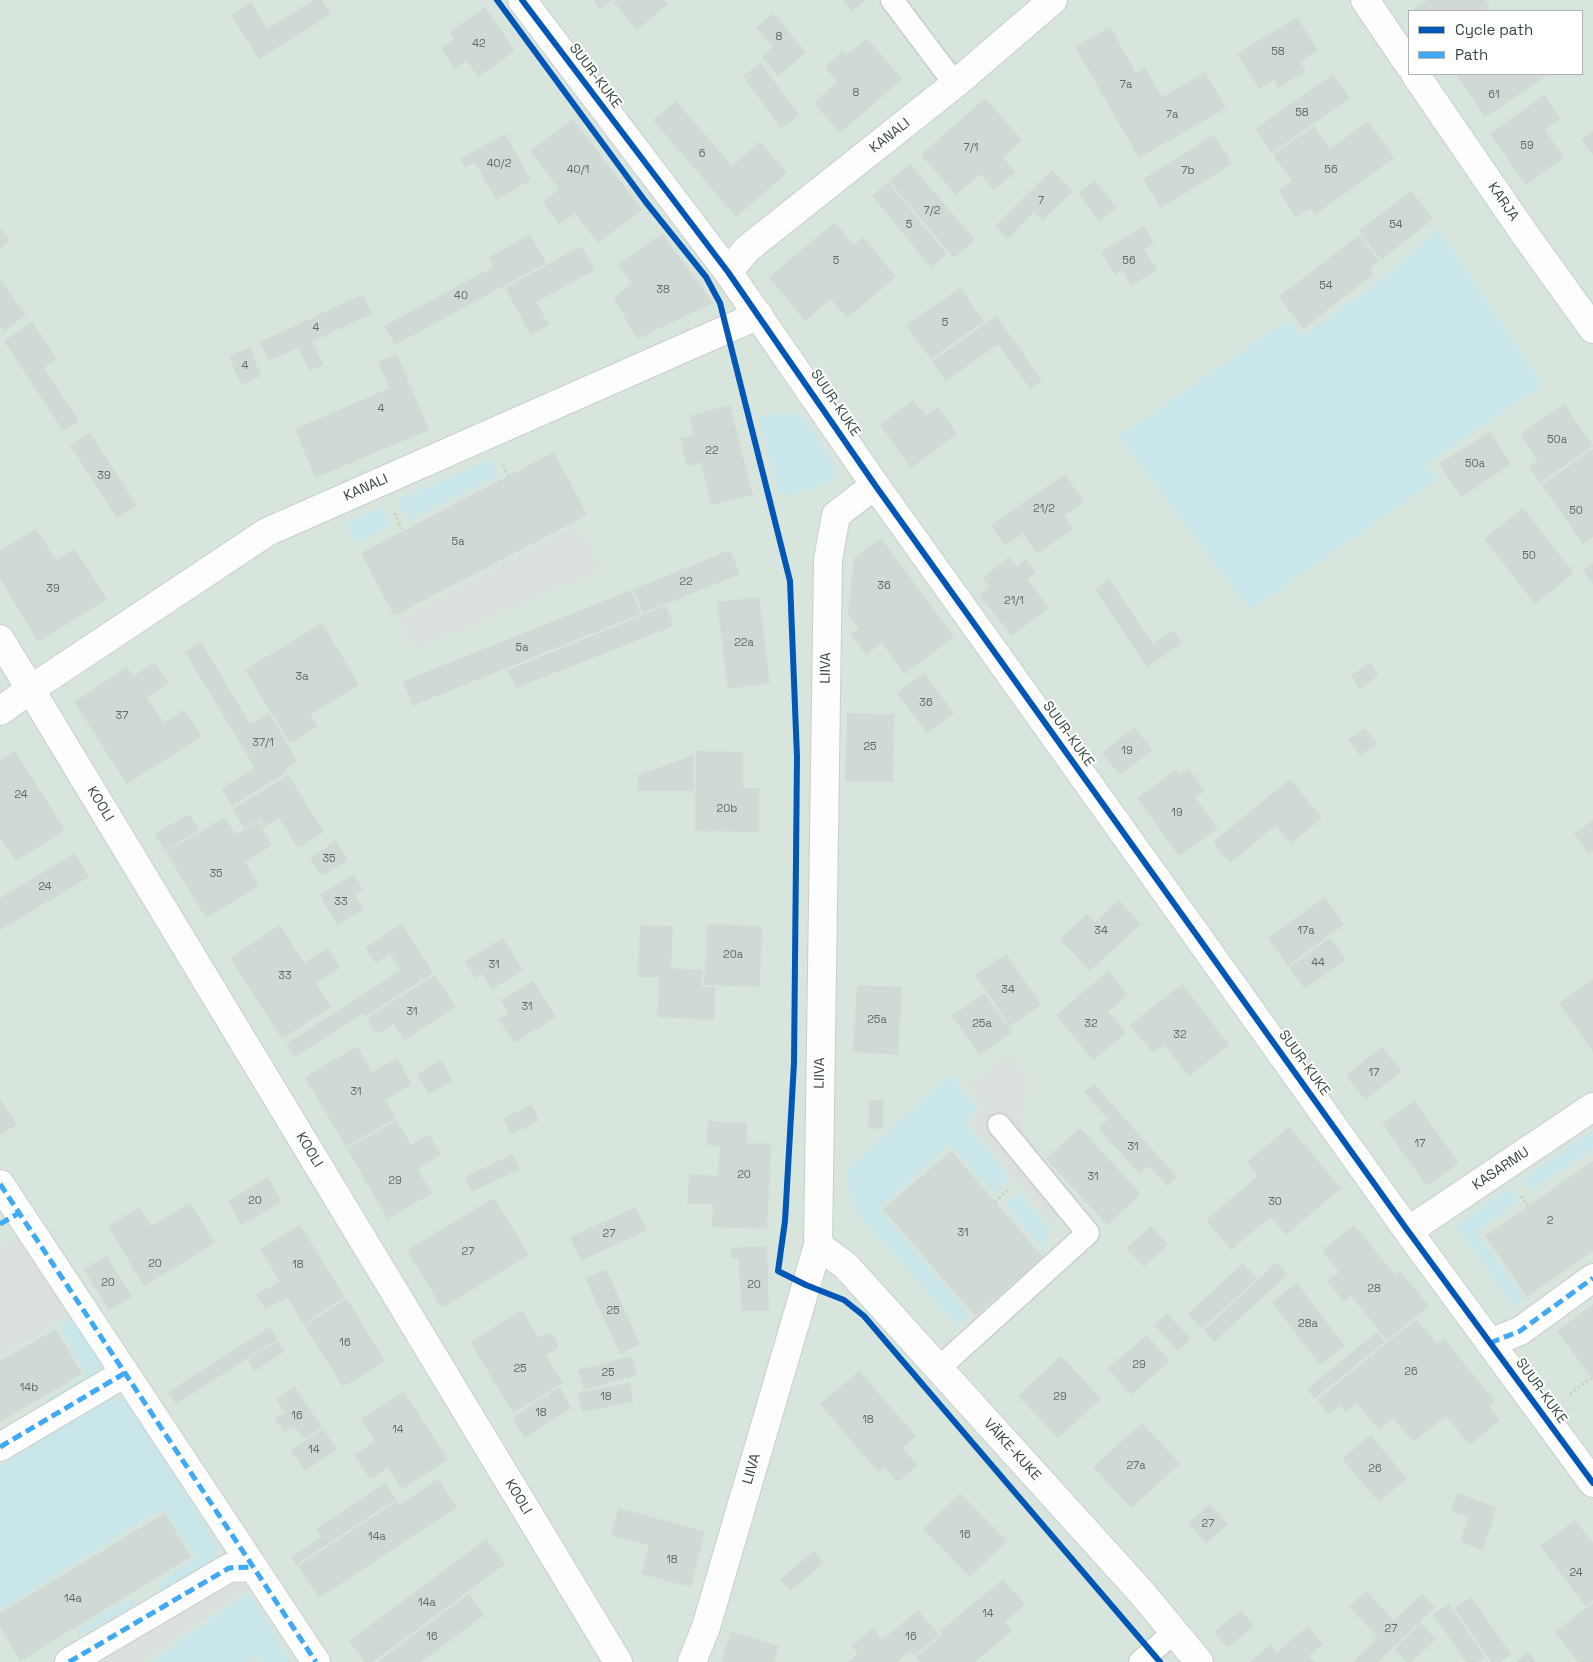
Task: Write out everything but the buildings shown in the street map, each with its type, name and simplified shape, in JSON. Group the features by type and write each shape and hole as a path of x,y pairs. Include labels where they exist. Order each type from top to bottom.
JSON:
{"street":[{"name":"SUUR-KUKE","path":"522,0 728,272 875,485 1408,1231 1593,1483"},
{"name":"KANALI","path":"728,272 747,249 955,84 1053,0"},
{"path":"1365,0 1408,64"},
{"name":"KARJA","path":"1417,75 1524,233 1593,329"},
{"name":"KANALI","path":"0,712 31,689 267,532 759,315"},
{"name":"LIIVA","path":"692,1662 706,1627 818,1245 828,560 836,515 875,485"},
{"name":"KOOLI","path":"0,639 618,1662"},
{"name":"KASARMU","path":"1408,1231 1593,1107"},
{"path":"0,1184 10,1219 125,1373 316,1662"},
{"name":"VÄIKE-KUKE","path":"818,1245 846,1266 1141,1592 1200,1662"},
{"path":"1490,1343 1520,1331 1593,1278"},
{"path":"0,1447 125,1373"},
{"path":"69,1662 229,1568 253,1567"}],"lane":[{"path":"892,0 955,84"},
{"path":"939,1368 1088,1233 999,1125"},
{"path":"1140,1662 1174,1632"}],"path":[{"path":"1568,1395 1591,1378"}],"shaded area":[{"path":"0,0 1593,0 1593,1662 0,1662"},
{"path":"1438,229 1542,385 1426,464 1438,479 1250,610 1119,437 1287,320 1302,337 1385,277"},
{"path":"789,411 806,420 834,466 835,474 831,482 790,495 779,493 759,418"},
{"path":"491,459 497,476 409,520 397,500"},
{"path":"382,507 391,526 356,544 346,524"},
{"path":"578,525 601,570 414,650 399,619"},
{"path":"1009,1054 1030,1080 1020,1121 1042,1160 1079,1201 1052,1224 970,1123 984,1107 966,1085"},
{"path":"950,1075 977,1108 965,1123 1009,1177 994,1193 949,1144 879,1209 969,1315 957,1326 853,1209 847,1170"},
{"path":"1593,1130 1593,1149 1530,1191 1522,1180"},
{"path":"1510,1188 1519,1201 1476,1232 1523,1297 1513,1307 1456,1226"},
{"path":"1019,1192 1049,1229 1044,1250 1006,1204"},
{"path":"22,1234 70,1314 0,1356 0,1245"},
{"path":"74,1317 101,1365 94,1381 49,1408 45,1400 87,1375 59,1327"},
{"path":"122,1398 131,1409 219,1547 213,1561 161,1591 157,1584 197,1558 163,1508 0,1610 0,1465 109,1399"},
{"path":"235,1572 246,1590 141,1662 79,1662"},
{"path":"247,1593 257,1606 290,1662 261,1662 257,1656 247,1662 151,1662"},
{"path":"131,1599 135,1606 79,1635 76,1630"}],"marked path":[{"path":"0,1184 316,1662"},
{"path":"0,1224 19,1213"},
{"path":"1490,1343 1520,1331 1593,1278"},
{"path":"0,1447 125,1373"},
{"path":"69,1662 229,1568 253,1567"}],"cycle path":[{"path":"497,0 645,201 706,277 720,303 790,581 797,757 794,1063 785,1221 778,1271 806,1285 844,1300 864,1316 1160,1662"},
{"path":"522,0 728,272 875,485 1408,1231 1593,1483"}]}
